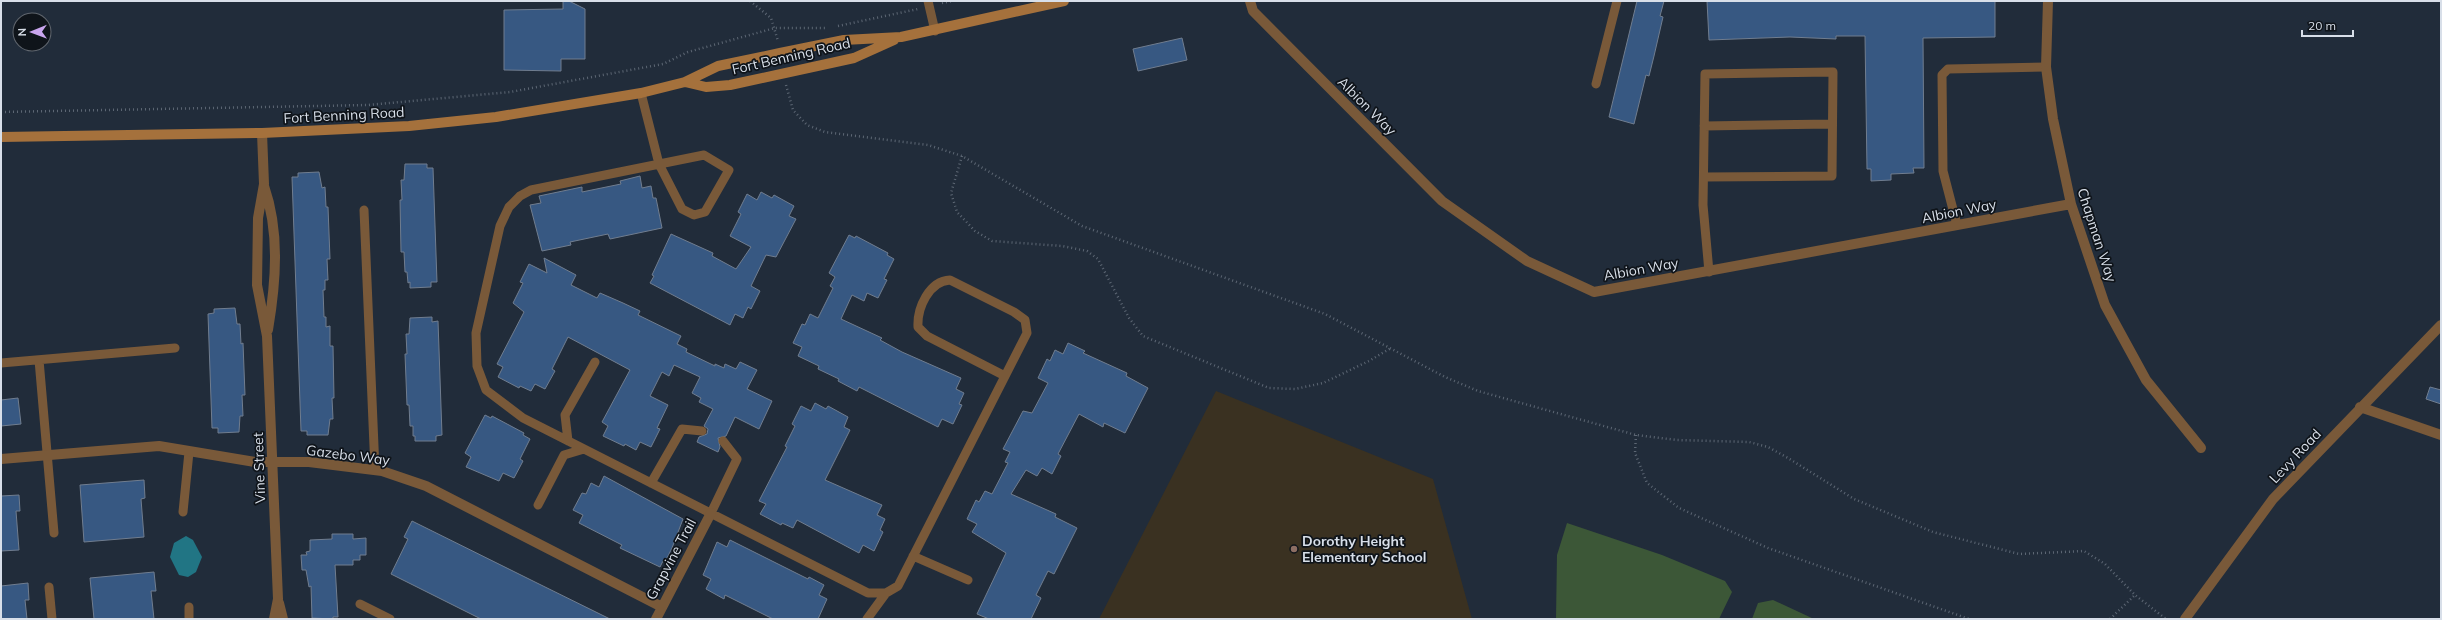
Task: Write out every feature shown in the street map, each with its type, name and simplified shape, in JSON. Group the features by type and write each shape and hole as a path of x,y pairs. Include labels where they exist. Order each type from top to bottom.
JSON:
{"street":[{"name":"Fort Benning Road","path":"1,137 262,133 409,126 496,117 641,93 685,82 718,66 780,53 844,40 900,37 1064,1"},
{"name":"Albion Way","path":"1250,1 1253,11 1442,201 1527,261 1594,292 1709,272 2070,204"},
{"name":"Chapman Way","path":"2048,1 2046,67 2053,119 2070,204 2105,305 2146,380 2201,448"},
{"name":"Fort Benning Road","path":"685,82 706,87 730,85 854,58 900,37"},
{"name":"Vine Street","path":"262,133 264,184 258,218 257,285 267,336 278,599 283,619"},
{"name":"Vine Street","path":"264,184 273,210 275,285 267,336"},
{"name":"Levy Road","path":"2185,619 2273,499 2360,407 2441,325"},
{"path":"2360,407 2441,435"},
{"name":"Gazebo Way","path":"1,459 159,446 255,462 309,462 375,470 426,486 662,608"},
{"name":"Grapvine Trail","path":"656,619 711,513"},
{"name":"Vine Street","path":"274,619 278,599"}],"lane":[{"path":"1596,84 1617,1"},
{"path":"928,4 935,30"},
{"path":"1957,225 1942,171 1942,75 1948,69 2046,67"},
{"path":"1704,177 1832,176 1833,72 1705,74 1703,205 1709,272"},
{"path":"641,93 659,164 682,209 694,215 705,212 729,170 704,155 659,164 530,190 520,196 509,206 500,226 476,333 477,366 486,390 523,418 568,441 868,593 886,593"},
{"path":"1704,126 1832,124"},
{"path":"364,210 375,470"},
{"path":"867,619 886,593 898,586 1027,333 1025,320 1014,312 950,280 941,280 932,286 917,316 918,327 927,336 1005,376"},
{"path":"1,363 175,348"},
{"path":"39,360 46,455 54,533"},
{"path":"568,441 565,415 595,362"},
{"path":"651,483 682,429 702,431"},
{"path":"711,513 736,459 723,441"},
{"path":"538,505 564,455 584,449"},
{"path":"183,512 189,452"},
{"path":"913,556 968,580"},
{"path":"49,587 52,619"},
{"path":"360,604 390,619"},
{"path":"188,607 188,619"}],"path":[{"path":"750,1 771,18 775,28 780,53"},
{"path":"1,112 351,106 483,95 663,64 688,52 775,28 826,28 928,4 953,1"},
{"path":"784,73 794,110 807,125 825,132 928,145 962,156 1082,226 1324,314 1444,377 1478,391 1502,399 1636,435 1677,440 1749,442 1768,447 1854,499 1933,532 2019,554 2084,551 2105,564 2135,595 2166,619"},
{"path":"962,156 951,193 958,212 975,231 992,241 1062,246 1087,251 1098,259 1129,318 1143,336 1269,388 1295,389 1324,383 1369,362 1391,348"},
{"path":"1636,435 1635,453 1647,483 1679,508 1768,548 1969,619"},
{"path":"2110,619 2135,595"}],"shaded area":[{"name":"Dorothy Height Elementary School","path":"1216,391 1433,479 1472,619 1099,619"}],"green space":[{"path":"1567,523 1662,555 1725,581 1732,592 1719,619 1556,619 1557,555"},
{"path":"1773,600 1814,619 1752,619 1758,603"}],"water":[{"path":"186,536 193,540 202,557 196,572 188,577 179,575 170,557 174,543"}],"building":[{"path":"563,1 569,1 585,9 585,59 561,59 561,71 504,70 504,10 563,9"},
{"path":"1637,1 1664,1 1660,16 1663,17 1654,56 1649,76 1646,75 1634,124 1609,117"},
{"path":"1707,1 1995,1 1995,37 1923,38 1924,168 1913,168 1914,173 1891,174 1891,180 1871,181 1871,169 1867,169 1865,36 1836,36 1836,39 1790,37 1709,40"},
{"path":"1182,38 1187,60 1138,71 1133,49"},
{"path":"405,164 427,164 427,168 433,168 437,282 431,282 431,287 410,288 407,272 405,272 404,252 401,252 400,200 402,200 401,180 404,180"},
{"path":"319,172 322,188 325,187 326,207 328,207 330,259 327,259 328,280 325,280 325,290 323,290 324,317 326,317 326,327 330,326 330,346 333,346 334,398 332,398 333,419 330,419 328,435 307,435 307,431 301,431 292,177 298,177 298,173"},
{"path":"640,176 642,188 651,186 653,198 656,198 662,228 610,239 608,234 570,242 571,245 542,251 530,205 541,203 539,196 582,187 582,192 621,184 620,181"},
{"path":"761,192 772,198 774,195 794,206 789,216 796,219 776,257 766,255 751,286 760,291 751,309 748,307 743,318 735,314 730,325 650,283 654,276 652,275 671,234 713,253 712,256 736,269 751,247 730,236 741,214 738,212 747,194 757,200"},
{"path":"849,235 855,238 856,236 888,253 887,255 894,259 884,279 887,280 878,298 867,293 864,301 852,295 841,319 882,338 880,340 902,352 961,378 956,389 964,393 959,404 962,405 953,424 942,419 938,427 859,387 857,391 838,381 839,379 818,369 819,366 798,356 802,347 793,343 802,324 805,325 810,314 818,318 833,288 830,286 835,277 829,273"},
{"path":"544,258 576,275 571,285 597,298 600,293 623,303 640,311 638,315 681,336 677,344 687,349 686,352 715,366 715,364 724,368 725,364 736,369 740,362 757,370 747,389 772,401 759,429 735,417 726,436 718,438 720,447 718,452 697,442 699,437 707,434 708,429 704,426 713,409 699,402 701,398 692,393 700,377 674,365 669,376 662,372 650,396 668,405 657,428 660,429 651,447 640,442 636,450 625,444 624,446 603,436 608,426 602,422 630,370 568,337 552,369 555,371 545,389 535,384 531,391 520,386 519,388 498,377 503,367 497,364 524,312 513,303 523,283 520,282 529,264 547,273"},
{"path":"235,308 237,324 240,324 241,344 243,343 245,395 242,395 243,416 240,416 239,432 218,433 218,428 212,428 208,314 214,313 214,309"},
{"path":"432,317 432,322 438,321 442,435 436,436 436,441 415,441 415,436 413,436 413,426 410,426 409,405 407,405 405,354 407,354 406,334 409,334 410,318"},
{"path":"1068,343 1085,351 1083,353 1127,373 1126,376 1148,388 1125,433 1104,423 1103,427 1079,414 1058,454 1061,456 1052,474 1042,468 1037,476 1026,470 1011,494 1056,514 1055,517 1077,528 1054,574 1048,571 1036,595 1041,598 1031,619 989,619 977,614 1006,553 972,532 977,524 967,519 976,500 979,502 985,491 992,494 1008,463 1005,462 1010,452 1003,449 1023,411 1032,413 1048,383 1038,378 1047,359 1050,361 1055,350 1063,354"},
{"path":"2430,387 2441,390 2441,404 2426,399"},
{"path":"18,398 21,424 1,426 1,400"},
{"path":"815,403 826,409 828,406 848,417 844,427 850,430 825,480 882,505 877,515 885,519 880,530 883,532 874,551 863,545 859,553 797,520 793,528 782,523 781,525 760,514 766,504 759,501 787,447 785,446 795,426 792,424 801,406 811,411"},
{"path":"485,415 491,418 492,416 524,433 523,435 530,439 520,459 523,461 514,478 503,473 499,481 466,467 471,457 465,453"},
{"path":"604,476 683,519 672,548 665,562 663,561 660,567 620,548 622,545 579,523 583,515 573,510 582,493 586,494 591,483 599,487"},
{"path":"144,480 145,498 141,499 144,537 84,542 80,485"},
{"path":"19,495 20,511 16,511 19,550 1,551 1,496"},
{"path":"412,521 610,619 481,619 391,574 408,539 404,537"},
{"path":"332,534 353,534 353,539 366,538 366,555 360,555 360,560 353,560 353,565 335,565 338,617 333,617 333,619 312,618 311,586 309,587 306,570 302,570 301,555 307,555 306,552 310,551 310,540 332,539"},
{"path":"730,540 808,579 809,577 824,585 819,595 827,599 818,619 773,619 725,595 724,599 706,589 711,579 703,575 717,542 727,547"},
{"path":"154,572 156,591 151,591 154,619 94,619 90,578"},
{"path":"28,583 29,600 25,600 27,619 1,619 1,586"}],"place":[{"name":"Dorothy Height Elementary School","path":"1294,549"}]}
